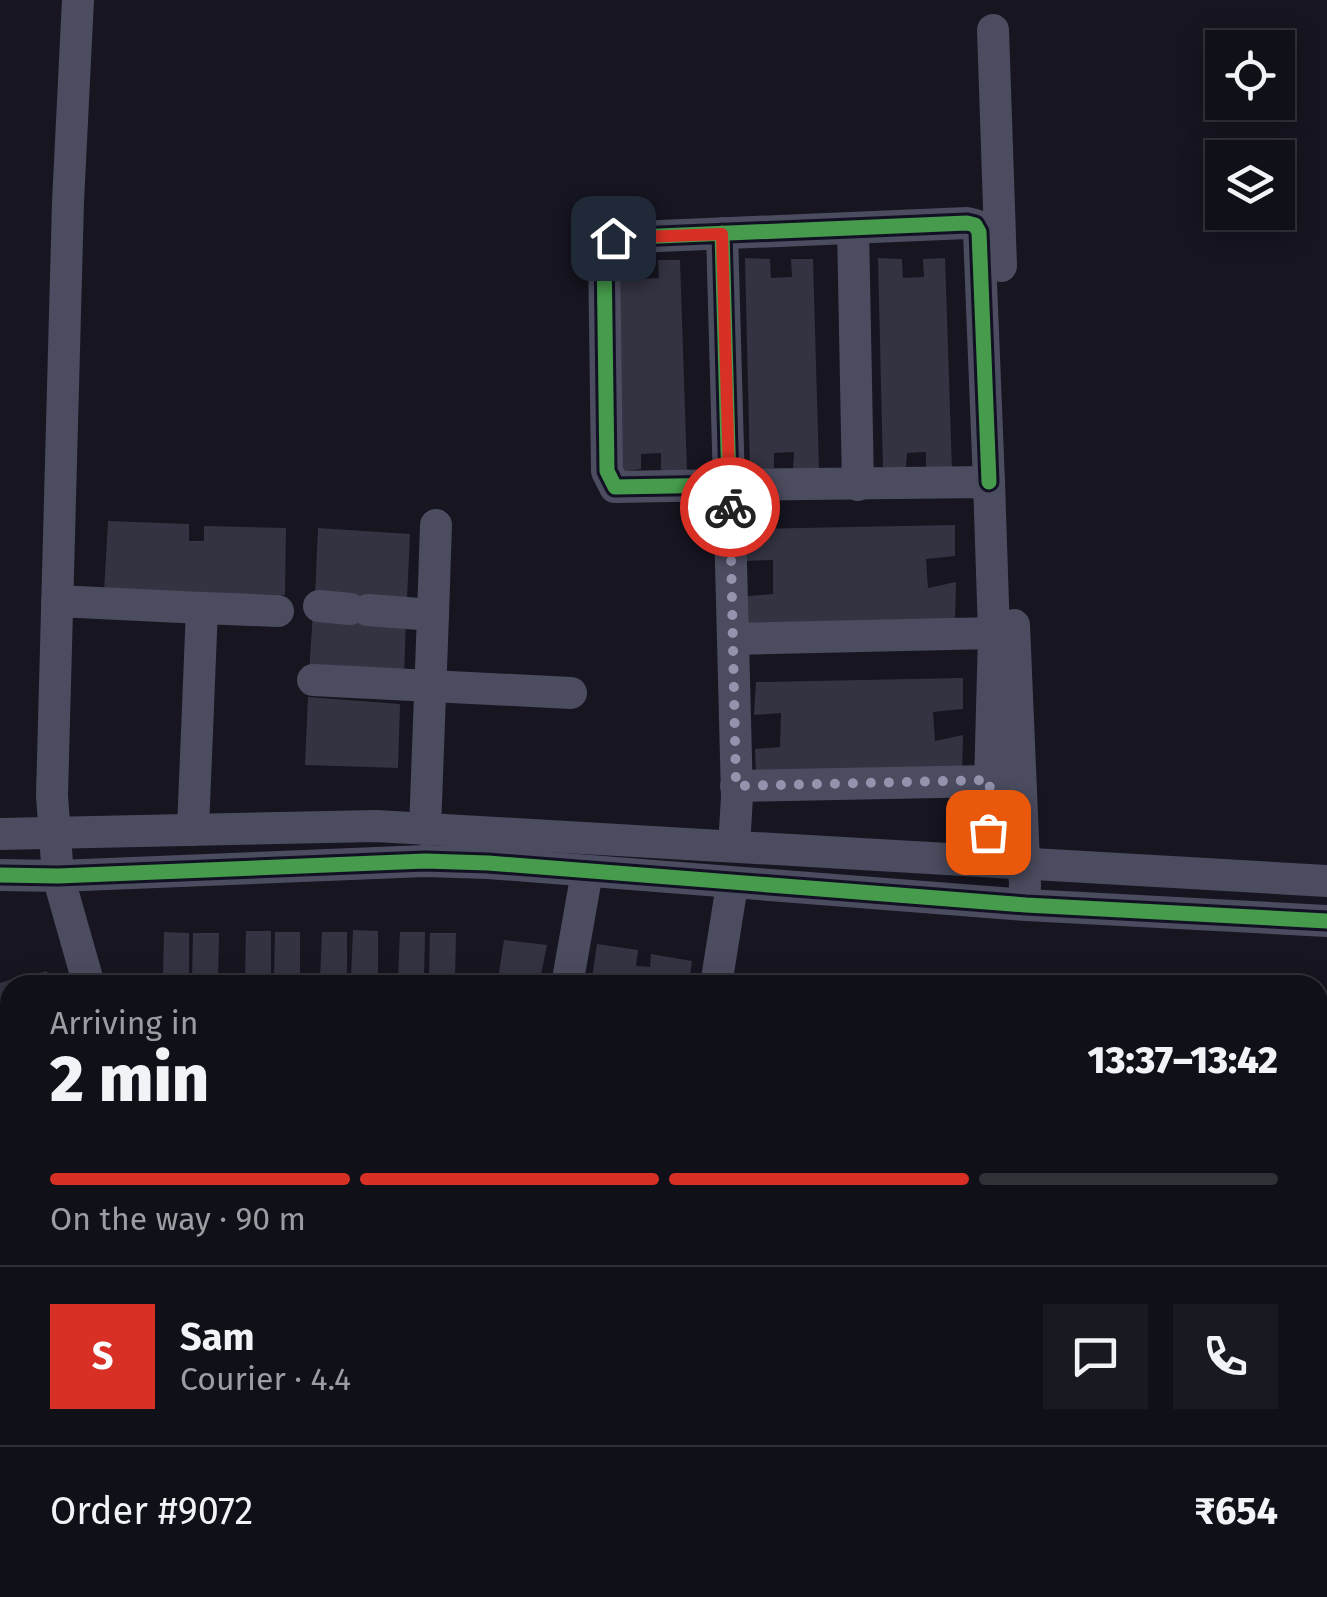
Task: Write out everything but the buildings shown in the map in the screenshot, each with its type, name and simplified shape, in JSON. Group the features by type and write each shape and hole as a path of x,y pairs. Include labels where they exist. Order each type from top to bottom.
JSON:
{"street":[{"path":"78,0 68,202 52,796 58,876 86,975"},
{"path":"992,30 1026,905"},
{"path":"988,861 994,633 989,482 979,232 976,225 613,238 606,244 607,471 616,487 989,482"},
{"path":"853,228 858,485"},
{"path":"722,234 736,786 734,846"},
{"path":"425,829 436,525"},
{"path":"57,601 278,611"},
{"path":"193,830 202,608"},
{"path":"346,608 433,615"},
{"path":"733,639 994,633"},
{"path":"312,680 571,693"},
{"path":"736,786 990,780"},
{"path":"0,834 376,826 1327,881"},
{"path":"0,875 425,861 1026,905 1327,921"},
{"path":"568,975 586,872"},
{"path":"718,975 732,884"}],"cycle path":[{"path":"722,233 729,485 615,487 607,471 604,249 613,238 967,223 975,225 979,232 989,482"},
{"path":"0,875 425,861 488,863 1026,905 1327,921"}],"way so far":[{"path":"730,507 736,786 990,780 988,832"}],"route":[{"path":"613,238 722,234 730,507"}]}
